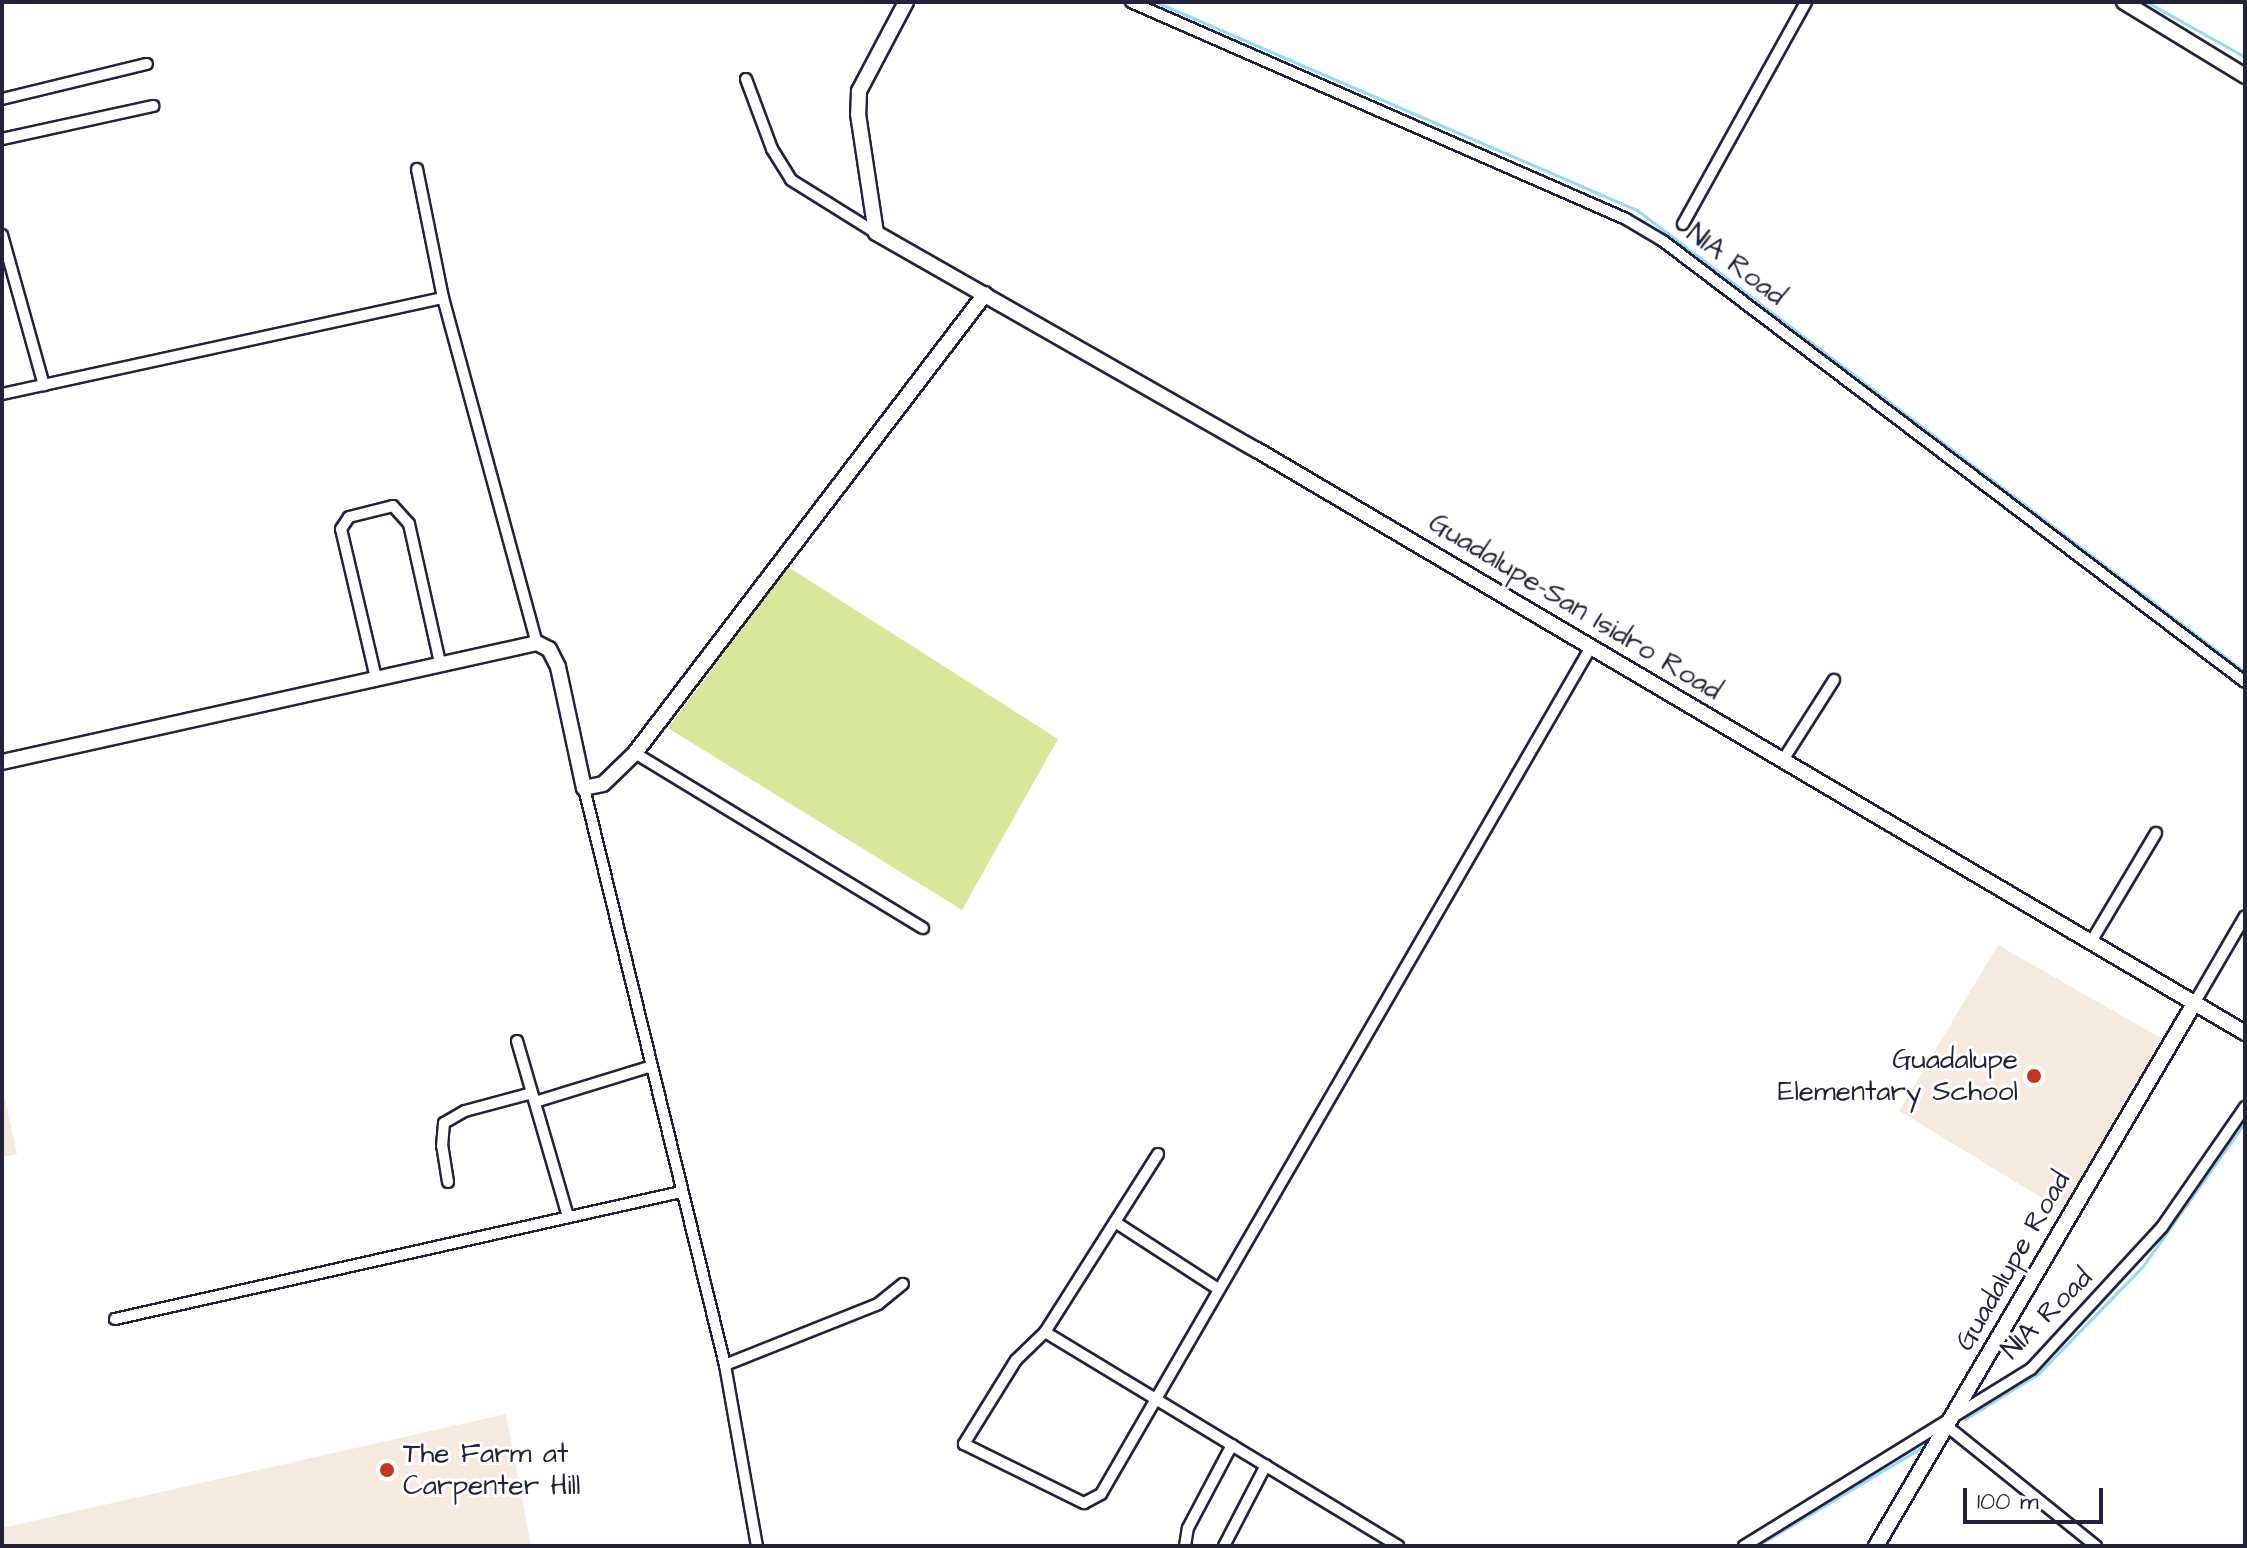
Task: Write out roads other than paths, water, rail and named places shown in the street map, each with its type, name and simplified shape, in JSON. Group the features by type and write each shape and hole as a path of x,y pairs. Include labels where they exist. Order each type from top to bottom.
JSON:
{"street":[{"path":"876,233 858,114 859,91 906,2"},
{"name":"NIA Road","path":"1131,2 1649,232 2245,682"},
{"path":"1683,224 1806,2"},
{"path":"2124,2 2245,76"},
{"path":"2,99 147,64"},
{"path":"746,79 772,149 791,180 876,233"},
{"path":"2,139 153,106"},
{"path":"417,169 443,298 537,643"},
{"name":"Guadalupe-San Isidro Road","path":"876,233 1591,647 2245,1033"},
{"path":"2,235 44,385"},
{"path":"584,788 610,779 635,753 985,294"},
{"path":"2,394 443,298"},
{"path":"376,678 341,529 349,517 393,506 409,524 440,663"},
{"path":"2,762 440,663 537,643 549,649 558,667 649,1067 725,1365 757,1546"},
{"path":"1158,1154 1045,1332 1016,1360 964,1444 1075,1501 1090,1502 1101,1494 1591,647"},
{"path":"1783,760 1834,680"},
{"path":"635,753 923,928"},
{"path":"2091,942 2156,833"},
{"path":"2195,1002 2245,916"},
{"name":"Guadalupe Road","path":"1876,1546 2195,1002"},
{"path":"517,1041 568,1217"},
{"path":"448,1182 442,1146 444,1123 465,1111 534,1098 649,1067"},
{"name":"NIA Road","path":"1744,1546 1950,1424 2043,1359 2162,1227 2245,1107"},
{"path":"115,1319 681,1192"},
{"path":"1115,1222 1218,1289"},
{"path":"725,1365 878,1304 903,1284"},
{"path":"1045,1332 1398,1546"},
{"path":"1950,1424 2096,1546"},
{"path":"1185,1546 1188,1528 1232,1445"},
{"path":"1224,1546 1266,1465"}],"waterway":[{"path":"1156,2 1637,210 2245,672"},
{"path":"2147,2 2245,57"},
{"path":"1965,1419 2038,1374 2143,1266 2245,1122"},
{"path":"1757,1546 1929,1443"}],"place":[{"name":"Guadalupe Elementary School","path":"2034,1076"},
{"name":"The Farm at Carpenter Hill","path":"387,1470"}]}
